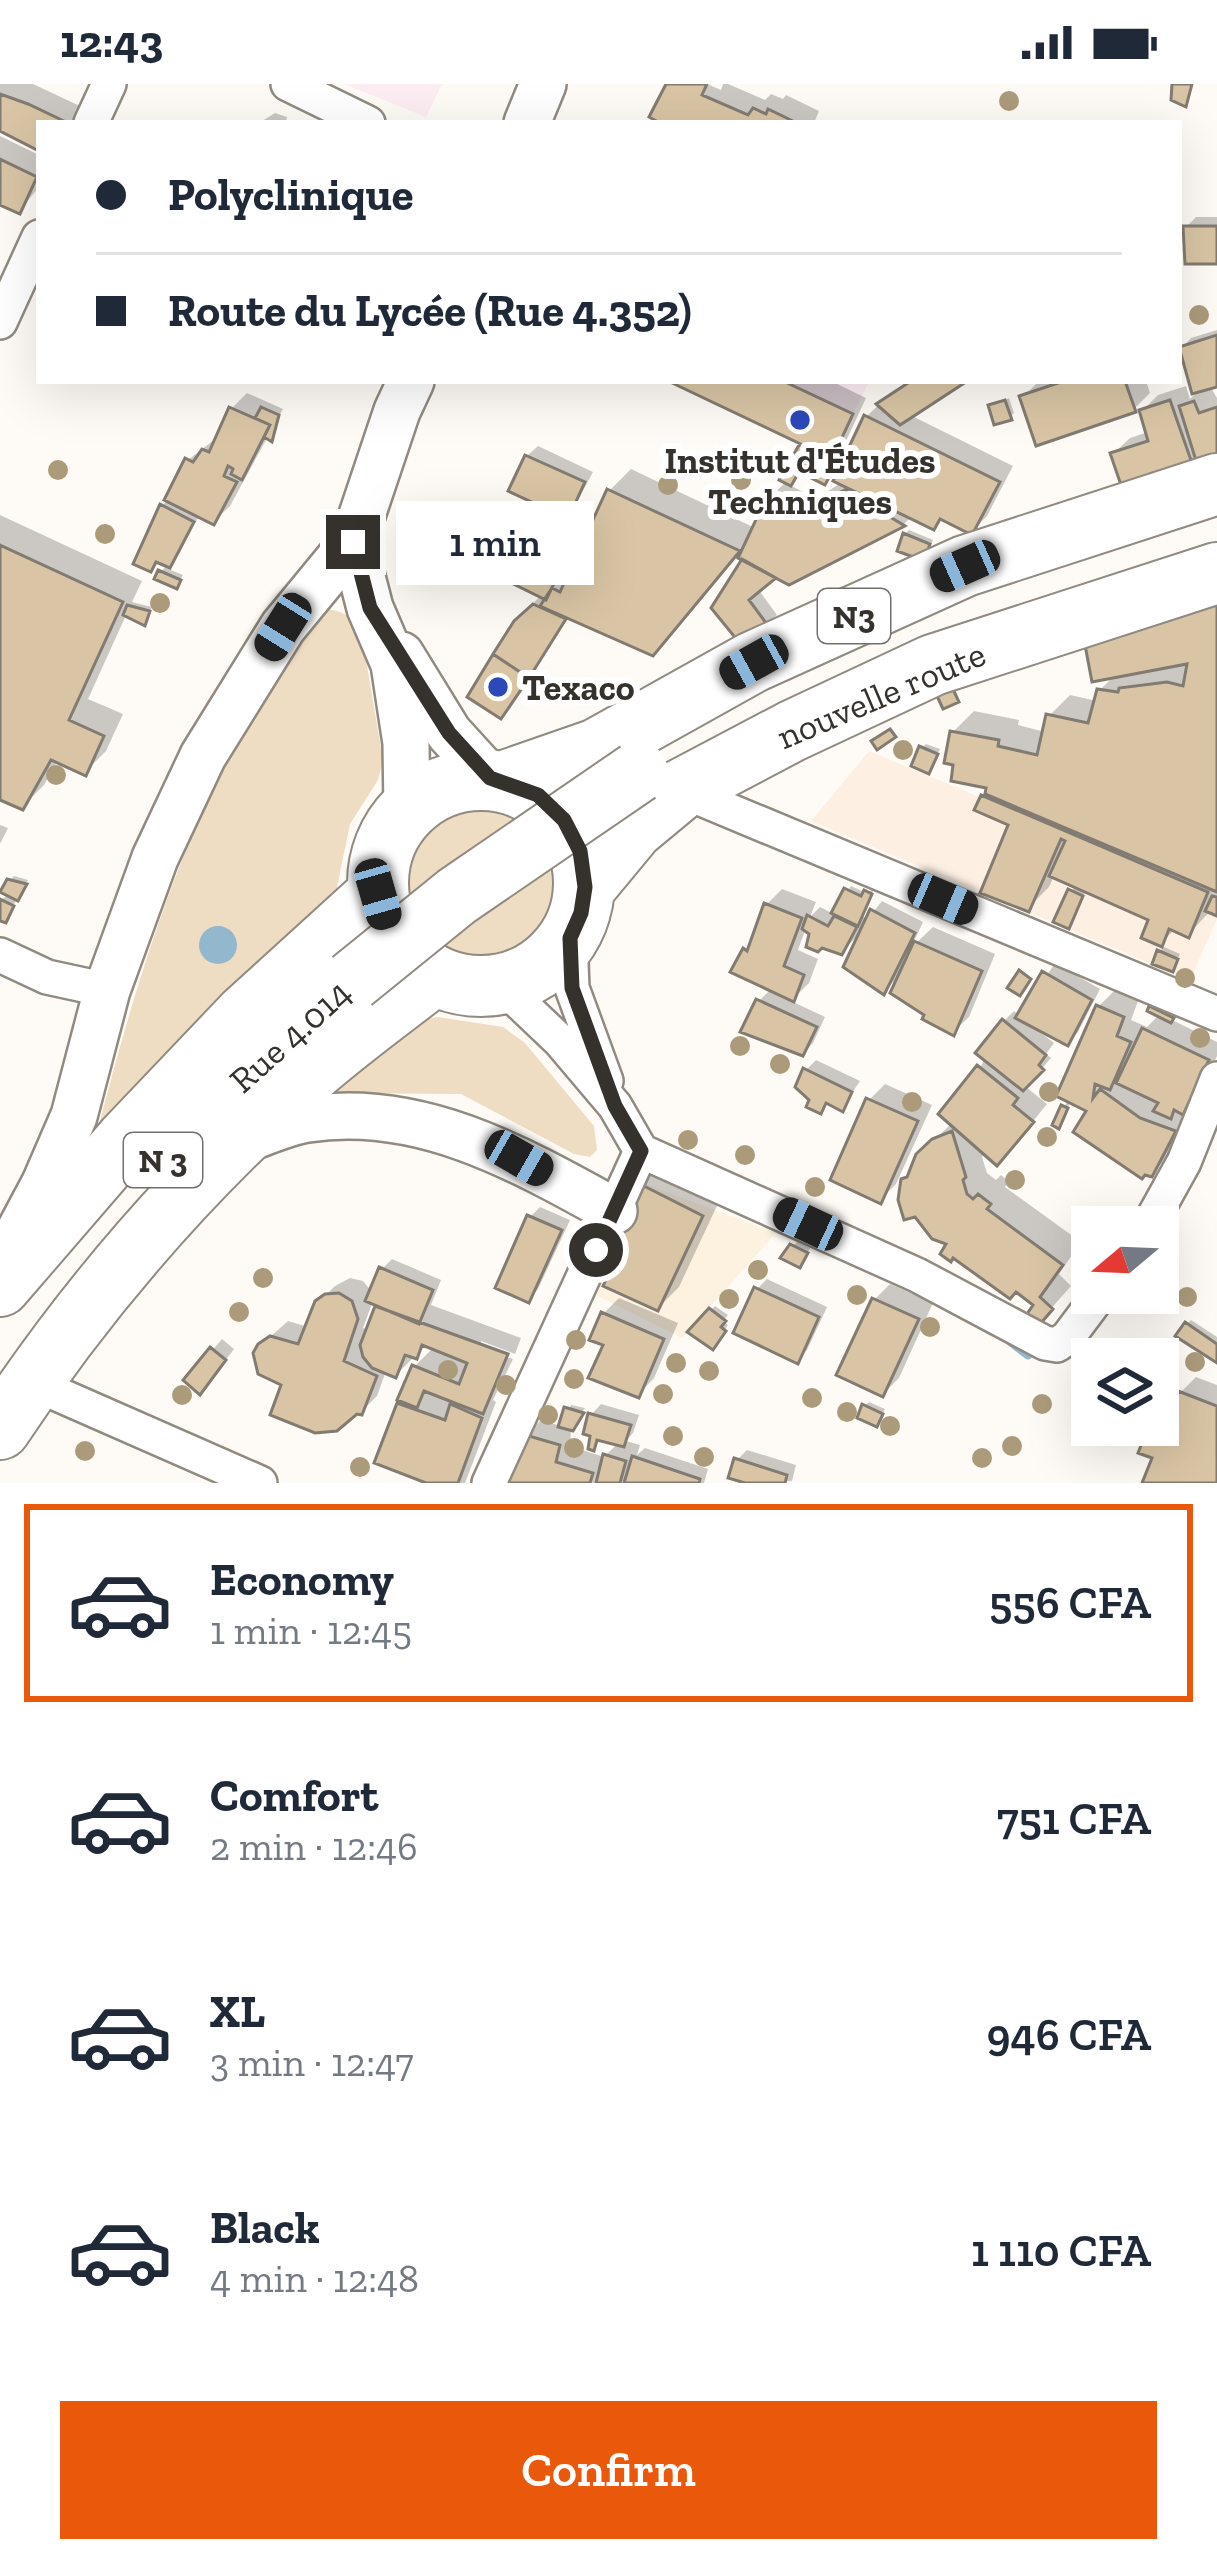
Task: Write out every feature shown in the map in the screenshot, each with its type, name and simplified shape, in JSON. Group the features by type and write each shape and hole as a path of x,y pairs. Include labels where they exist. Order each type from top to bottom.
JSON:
{"highway":[{"name":"N3","path":"498,780 597,749 754,662 965,566 1217,484"},
{"name":"nouvelle route","path":"578,912 659,781 864,657 1010,594 1217,526"},
{"name":"nouvelle route","path":"659,781 792,730 933,665 1217,573"},
{"path":"460,780 498,780 538,795 564,820 580,851 578,912 540,968 501,985 466,986 433,976 406,955 387,927 378,894 379,863 389,834 407,809 431,790 460,780"},
{"name":"Rue 4.014","path":"10,1391 88,1243 212,1106 352,981 457,896 659,781"},
{"path":"0,1286 126,1140 245,1015 378,894"},
{"path":"10,1391 182,1196 313,1070 433,976"}],"main road":[{"path":"528,120 543,84"},
{"path":"0,1266 45,1183 74,1115 106,990 155,858 203,756 283,627 353,542 410,384"},
{"path":"353,542 370,608 394,664 406,743 407,809"},
{"path":"370,608 449,733 498,780"},
{"path":"238,1142 304,1120 346,1116 403,1121 447,1131 519,1158 614,1211"}],"street":[{"path":"92,120 109,84"},
{"path":"288,84 362,120"},
{"path":"0,322 36,244"},
{"path":"659,781 1217,1014"},
{"path":"578,912 572,988 615,1106 641,1151 917,1276 1045,1343 1057,1345 1085,1314"},
{"path":"0,955 47,976 106,990"},
{"path":"501,985 537,1016 615,1106"},
{"path":"1160,1206 1184,1162 1217,1079"},
{"path":"489,1483 641,1151"},
{"path":"10,1391 260,1483"}],"shaded area":[{"path":"344,84 442,84 426,117"},
{"name":"Institut d'Études Techniques","path":"674,384 868,384 832,459"},
{"path":"323,609 347,616 362,636 383,760 378,780 350,824 336,892 95,1140 134,1000 181,862 243,730"},
{"path":"869,751 1217,896 1217,919 1190,980 811,821"},
{"path":"483,801 514,807 540,825 558,851 564,882 558,913 540,939 514,957 483,963 452,957 426,939 408,913 402,882 408,851 426,825 452,807"},
{"path":"438,1017 503,1027 525,1043 594,1126 597,1150 590,1157 574,1154 461,1094 324,1093 415,1021"},
{"path":"638,1181 776,1233 682,1338 585,1290"}],"water":[{"path":"218,926 231,932 237,945 231,958 218,964 205,958 199,945 205,932"}],"building":[{"path":"666,84 707,84 702,95 748,115 753,108 766,114 768,109 791,120 654,120 649,117"},
{"path":"1172,84 1192,84 1186,107 1171,100"},
{"path":"0,94 62,120 36,120 36,149 0,131"},
{"path":"0,159 36,179 20,214 0,205"},
{"path":"1183,226 1217,226 1217,264 1185,264"},
{"path":"1217,335 1217,387 1192,394 1182,346"},
{"name":"Institut d'Études Techniques","path":"674,384 789,384 853,414 832,459"},
{"path":"906,384 963,384 900,425 876,404"},
{"path":"1055,384 1126,384 1136,412 1036,446 1019,396"},
{"path":"1005,400 1012,420 994,425 988,405"},
{"path":"1170,400 1193,466 1122,488 1110,453 1148,441 1139,410"},
{"path":"1194,401 1199,413 1217,407 1217,461 1198,467 1179,406"},
{"path":"229,407 270,425 242,480 228,466 224,476 237,482 214,525 164,500 185,458 193,462 202,449 209,452"},
{"path":"261,407 279,415 272,442 264,437 270,425 255,418"},
{"path":"864,415 1000,482 972,535 940,519 934,530 833,481"},
{"path":"799,445 836,464 825,485 799,472 791,486 779,480"},
{"path":"525,455 585,482 568,519 508,491"},
{"path":"607,489 740,551 653,656 540,606 552,588 560,592"},
{"path":"845,490 905,526 789,585 738,558 767,496 798,513 826,495"},
{"path":"160,504 194,522 170,568 156,562 151,572 133,564"},
{"path":"525,511 577,536 546,600 495,575 497,571 489,566 515,513"},
{"path":"903,533 930,544 924,561 897,551"},
{"path":"0,545 123,602 69,720 104,736 86,776 51,760 23,810 0,800"},
{"path":"742,559 776,578 749,600 769,627 742,646 711,608"},
{"path":"158,570 181,580 177,589 154,579"},
{"path":"1217,602 1217,892 985,794 986,788 951,781 953,765 944,763 950,731 999,740 998,746 1037,755 1046,714 1088,723 1097,689 1118,692 1119,688 1167,682 1183,686 1187,664 1092,682 1085,645"},
{"path":"533,604 566,619 529,678 493,654 514,621"},
{"path":"127,605 150,611 145,626 123,615"},
{"name":"Texaco","path":"493,654 529,678 501,719 467,697"},
{"path":"952,687 959,702 943,709 937,696"},
{"path":"890,729 896,737 877,750 871,741"},
{"path":"919,746 938,754 929,774 911,766"},
{"path":"981,795 1208,892 1189,938 1169,929 1162,947 1141,938 1148,920 1049,876 1065,841 1061,839 1029,912 980,893 1008,825 974,810"},
{"path":"7,879 27,884 18,901 0,892"},
{"path":"844,888 861,896 864,890 872,894 858,926 831,913"},
{"path":"1068,889 1083,896 1069,929 1053,922"},
{"path":"1212,896 1217,897 1217,916 1205,911"},
{"path":"0,899 14,906 6,923 0,921"},
{"path":"764,903 802,918 784,966 804,975 794,1002 730,972 743,948 747,951"},
{"path":"870,909 915,933 884,995 843,967"},
{"path":"807,915 828,926 834,916 857,927 842,955 806,947 809,934 802,929"},
{"path":"914,941 982,971 954,1036 922,1019 924,1015 890,993"},
{"path":"1157,950 1178,959 1173,972 1152,964"},
{"path":"1019,970 1031,979 1020,996 1007,988"},
{"path":"1042,971 1092,1000 1068,1046 1015,1018"},
{"path":"756,999 817,1027 803,1056 740,1032"},
{"path":"1096,1005 1124,1017 1117,1036 1131,1042 1110,1090 1095,1084 1093,1098 1100,1089 1140,1118 1176,1131 1152,1177 1142,1179 1073,1132 1086,1111 1056,1096"},
{"path":"1149,1006 1174,1018 1171,1023 1147,1011"},
{"path":"1002,1019 1046,1055 1039,1065 1044,1070 1023,1091 975,1053"},
{"path":"1142,1028 1209,1060 1183,1115 1174,1110 1171,1119 1153,1111 1158,1103 1116,1083"},
{"path":"977,1065 1018,1098 1013,1105 1034,1122 997,1166 938,1114"},
{"path":"803,1068 852,1092 843,1112 826,1103 821,1114 806,1107 809,1100 795,1087"},
{"path":"866,1098 918,1121 881,1204 830,1180"},
{"path":"1061,1105 1068,1108 1059,1129 1052,1125"},
{"path":"952,1131 967,1194 973,1199 978,1194 991,1204 987,1209 1063,1265 1040,1297 1053,1309 1041,1323 1027,1314 1033,1305 1016,1292 1010,1299 953,1258 951,1262 940,1254 946,1244 932,1239 915,1217 904,1220 898,1200 901,1179 907,1177 916,1154 932,1139"},
{"path":"638,1183 703,1216 658,1311 603,1286 621,1248 610,1242"},
{"path":"527,1215 562,1230 529,1303 495,1288"},
{"path":"790,1244 808,1253 800,1268 780,1258"},
{"path":"379,1267 433,1290 419,1324 365,1301"},
{"path":"754,1287 819,1317 798,1364 733,1333"},
{"path":"339,1293 352,1301 358,1319 344,1361 377,1376 362,1415 337,1431 315,1433 270,1415 281,1385 258,1374 253,1353 270,1336 298,1344 315,1301"},
{"path":"872,1298 919,1319 883,1397 836,1375"},
{"path":"375,1306 508,1354 483,1414 424,1391 417,1408 397,1400 412,1365 459,1384 467,1363 422,1345 417,1359 405,1355 396,1378 372,1368 360,1345"},
{"path":"709,1308 726,1321 721,1327 726,1331 713,1350 687,1332"},
{"path":"601,1312 664,1339 639,1398 588,1378 603,1345 589,1340"},
{"path":"1185,1322 1217,1344 1217,1363 1179,1338 1175,1336"},
{"path":"210,1347 226,1360 200,1395 183,1380"},
{"path":"1179,1391 1217,1406 1217,1483 1142,1483 1152,1458 1138,1453 1141,1446 1179,1446"},
{"path":"397,1403 445,1420 450,1404 482,1418 458,1483 426,1483 374,1463"},
{"path":"862,1404 883,1414 877,1427 857,1418"},
{"path":"564,1407 584,1413 573,1431 558,1427"},
{"path":"588,1413 631,1425 624,1447 597,1440 594,1451 588,1449 590,1436 583,1434"},
{"path":"522,1434 560,1445 556,1462 593,1473 590,1483 508,1483"},
{"path":"603,1454 626,1461 620,1483 596,1483"},
{"path":"632,1456 700,1479 699,1483 624,1483"},
{"path":"734,1458 787,1475 785,1483 728,1478"}],"waterway":[{"path":"1011,1342 1028,1355"}],"place":[{"name":"Institut d'Études Techniques","path":"800,420"},
{"name":"Texaco","path":"498,687"}],"route":[{"path":"353,542 370,608 449,733 490,778 538,795 564,820 580,851 585,887 570,938 572,988 615,1106 641,1151 596,1250"}]}
